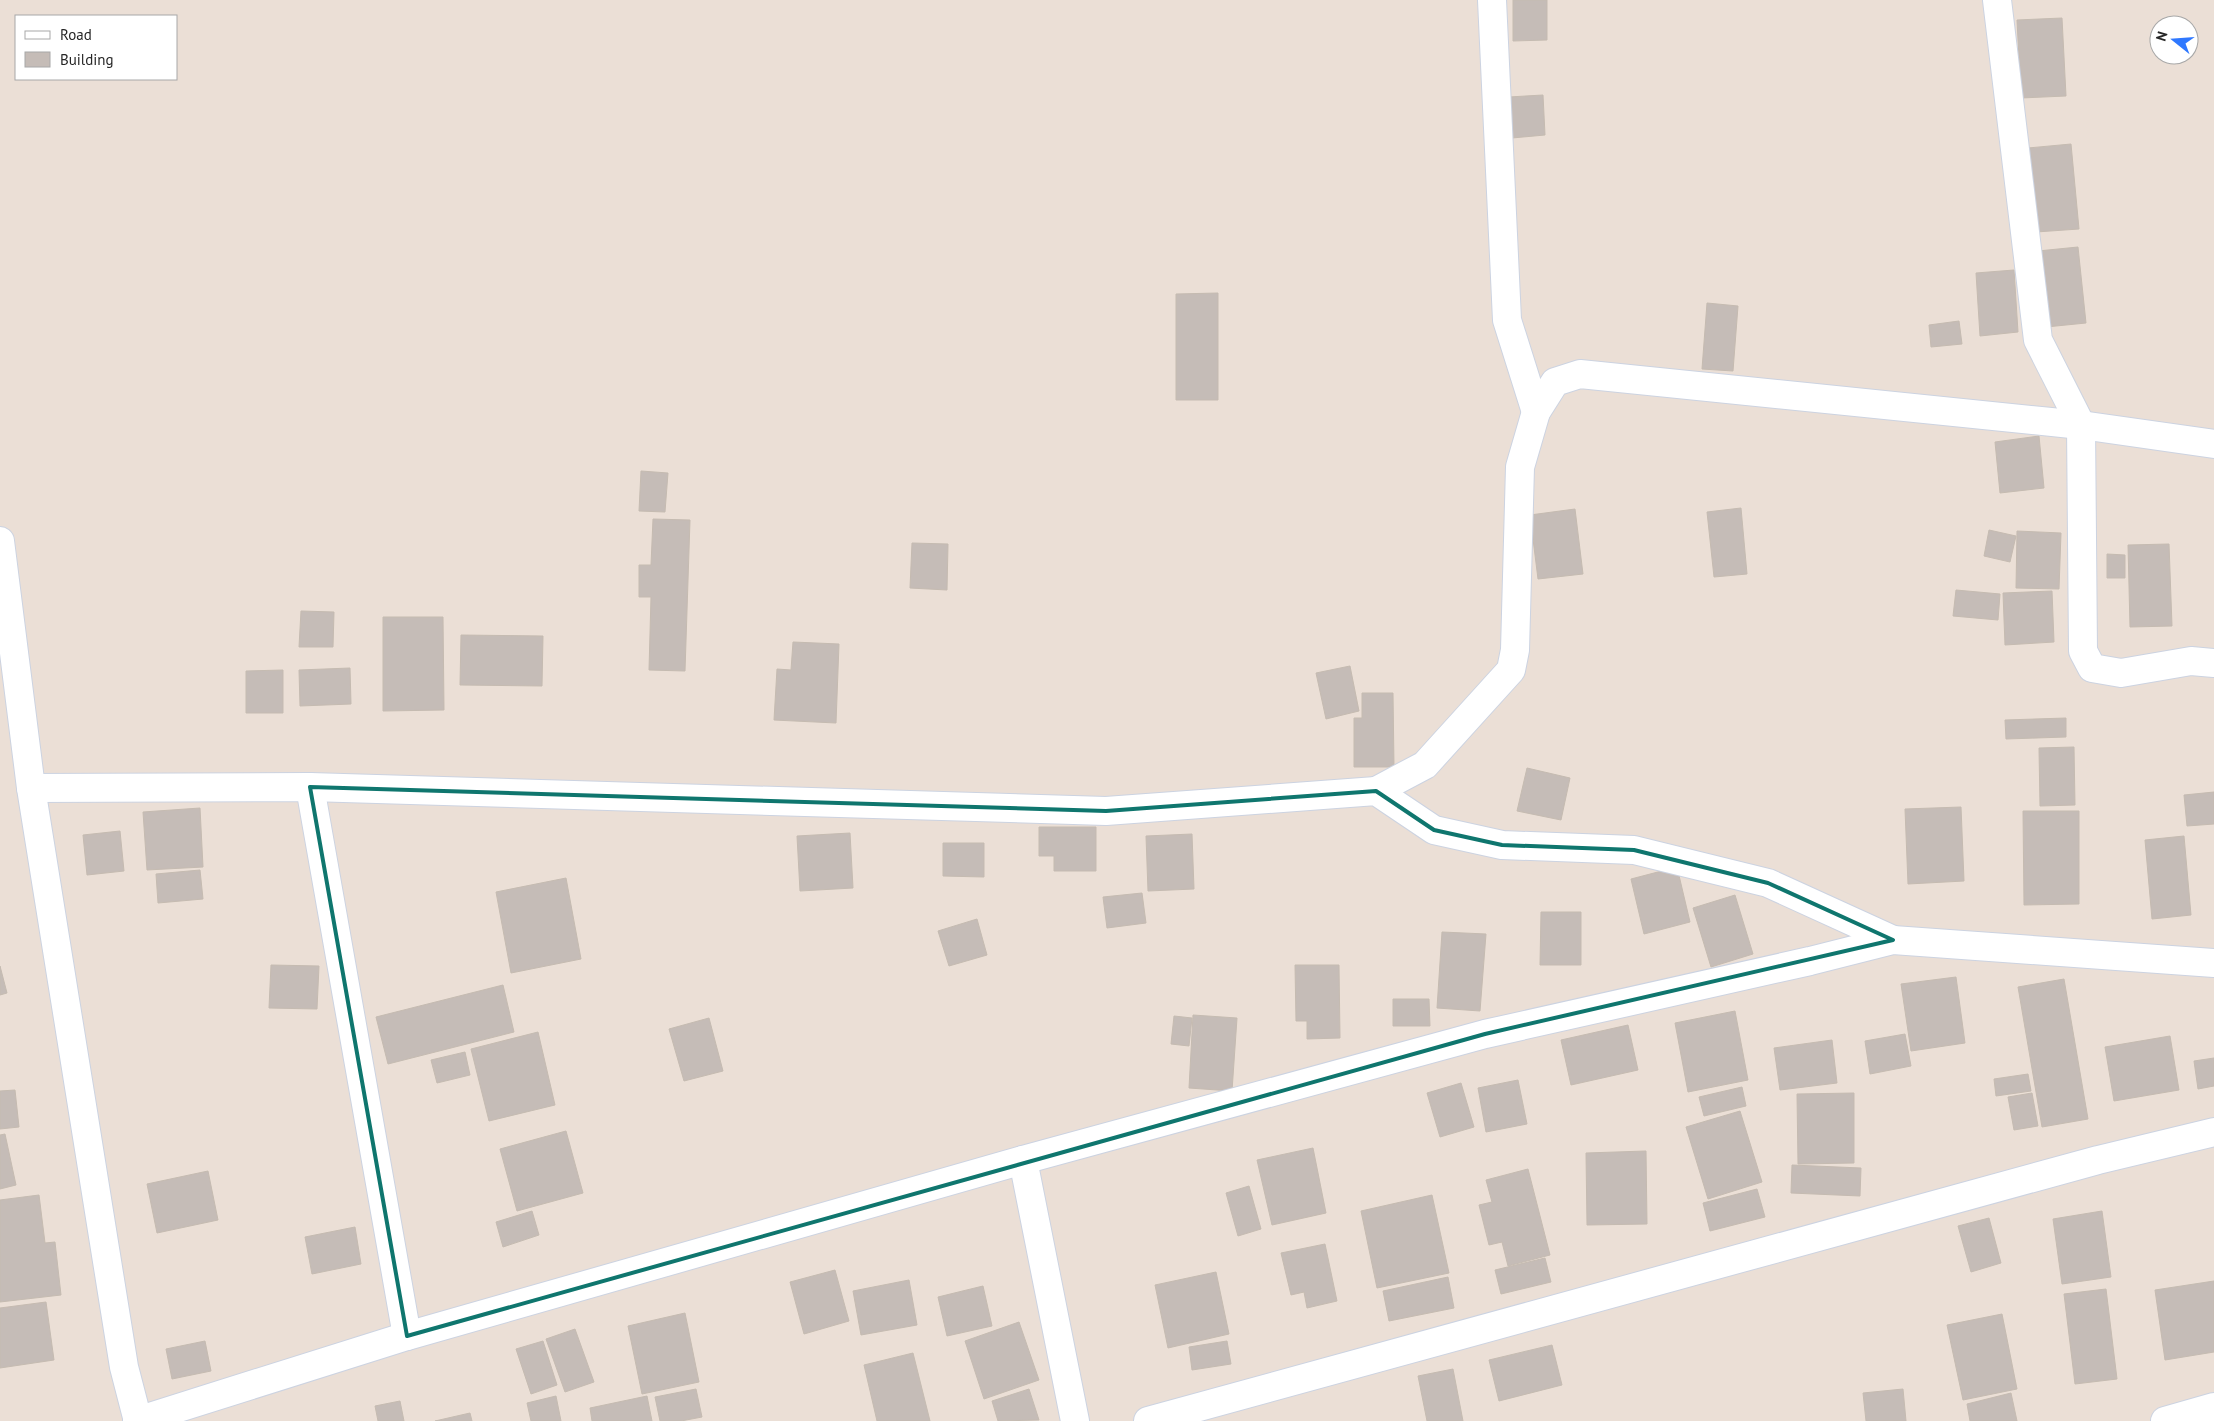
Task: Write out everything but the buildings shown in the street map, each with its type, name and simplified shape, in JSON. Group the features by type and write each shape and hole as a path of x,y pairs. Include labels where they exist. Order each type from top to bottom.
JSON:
{"street":[{"path":"1492,0 1507,320 1536,412"},
{"path":"1997,0 2038,340 2081,426 2083,651 2092,668 2121,673 2191,662 2214,663"},
{"path":"31,788 310,787 1106,811 1376,791 1425,765 1511,670 1515,650 1520,467 1536,412 1555,382 1580,374 2081,426 2214,444"},
{"path":"0,541 31,788 124,1367 137,1421 407,1336 1023,1160 1485,1034 1800,963 1893,940 2214,963"},
{"path":"310,787 407,1336"},
{"path":"1376,791 1434,830 1502,845 1634,850 1768,883 1893,940"},
{"path":"1148,1421 2098,1160 2214,1132"},
{"path":"1023,1160 1075,1421"},
{"path":"2165,1421 2214,1407"}],"highlighted area":[{"path":"310,787 1106,811 1376,791 1434,830 1502,845 1634,850 1768,883 1893,940 1485,1034 407,1336"}]}
